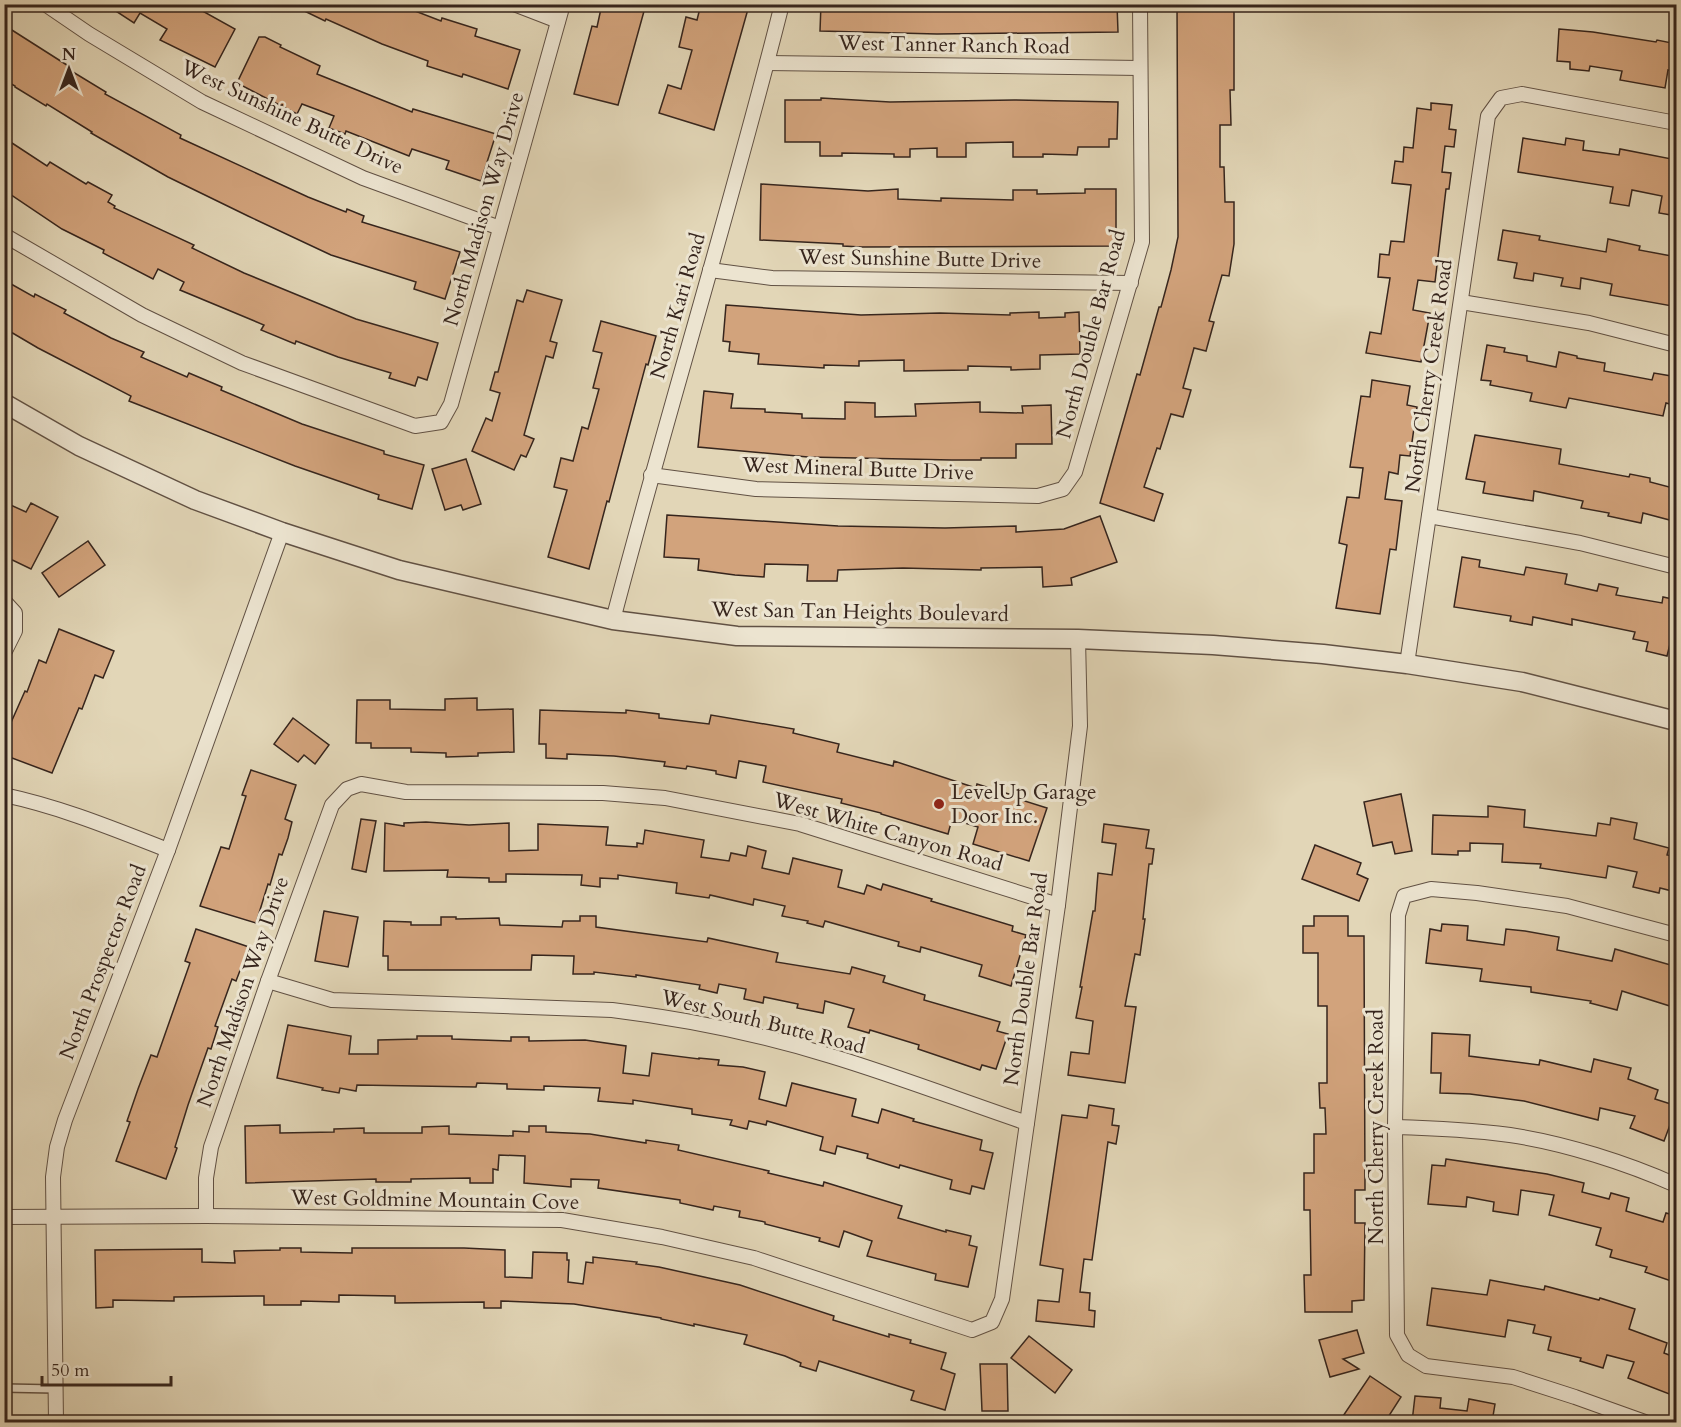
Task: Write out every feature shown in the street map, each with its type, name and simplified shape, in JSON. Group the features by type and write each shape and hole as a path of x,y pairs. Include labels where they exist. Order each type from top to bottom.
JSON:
{"street":[{"name":"West Sunshine Butte Drive","path":"45,4 89,34 202,102 363,178 500,228"},
{"path":"514,4 558,21"},
{"name":"North Madison Way Drive","path":"4,236 142,315 242,363 415,426 441,423 451,404 563,4"},
{"name":"North Kari Road","path":"614,620 651,475 768,63 782,4"},
{"name":"North Double Bar Road","path":"1063,489 1075,472 1142,242 1140,4"},
{"name":"West Tanner Ranch Road","path":"768,63 1140,69"},
{"name":"North Cherry Creek Road","path":"1407,664 1488,116 1501,98 1522,94 1677,123"},
{"name":"West Sunshine Butte Drive","path":"710,270 772,278 1131,283"},
{"path":"1461,302 1589,323 1677,345"},
{"name":"West San Tan Heights Boulevard","path":"4,403 89,451 195,500 282,532 399,570 614,620 737,636 1078,639 1213,645 1323,654 1407,664 1522,682 1677,721"},
{"name":"West Mineral Butte Drive","path":"651,475 756,489 1038,496 1063,489"},
{"path":"1429,516 1580,543 1677,567"},
{"name":"North Prospector Road","path":"56,1422 53,1177 57,1147 65,1120 168,850 282,532"},
{"path":"4,601 15,613 15,631 4,653"},
{"name":"North Double Bar Road","path":"992,1323 1002,1299 1058,905 1080,726 1078,639"},
{"name":"West White Canyon Road","path":"347,789 361,784 406,792 603,793 664,798 800,824 1058,905"},
{"name":"North Madison Way Drive","path":"206,1216 206,1178 211,1147 332,805 347,789"},
{"path":"4,795 39,802 75,814 168,850"},
{"name":"North Cherry Creek Road","path":"1645,1422 1513,1377 1426,1366 1408,1355 1396,1335 1395,1127 1398,915 1404,896 1431,889 1556,905 1637,923 1677,935"},
{"name":"West South Butte Road","path":"268,981 332,1000 612,1010 718,1027 830,1056 1027,1123"},
{"path":"1395,1127 1455,1129 1557,1144 1648,1173 1677,1185"},
{"name":"West Goldmine Mountain Cove","path":"4,1217 206,1216 562,1220 662,1237 754,1258 972,1330 992,1323"}],"lane":[{"path":"4,1388 55,1389"}],"building":[{"path":"105,4 190,4 235,29 215,67 160,40 167,29 140,13 134,23"},
{"path":"290,4 397,4 441,21 442,18 477,29 475,36 520,50 508,89 463,74 462,77 427,66 428,61 326,19 325,21"},
{"path":"602,4 646,4 618,105 574,94 592,26 597,27"},
{"path":"701,4 740,4 740,7 748,9 714,130 659,113 668,85 681,89 692,50 679,47 686,17 697,20"},
{"path":"821,4 1117,4 1118,32 937,34 820,31"},
{"path":"1177,4 1234,4 1234,90 1230,90 1231,125 1220,125 1220,167 1224,167 1225,202 1234,202 1234,244 1229,276 1222,275 1209,321 1214,322 1206,351 1194,348 1183,388 1191,390 1183,417 1171,414 1160,449 1157,448 1144,487 1163,494 1154,521 1100,503 1137,374 1140,375 1159,307 1161,307 1178,237"},
{"path":"4,25 70,67 68,69 106,92 105,94 181,135 180,138 308,197 346,212 347,209 364,216 362,222 460,252 445,299 414,289 416,282 331,255 168,177 15,87 4,80"},
{"path":"1559,29 1677,44 1677,72 1668,70 1665,88 1620,80 1622,71 1590,66 1589,71 1570,69 1570,62 1557,61"},
{"path":"259,37 265,37 281,45 280,47 320,66 317,74 412,112 413,109 496,134 481,181 446,169 449,161 412,149 409,156 346,131 345,134 329,128 334,116 302,104 297,114 237,83"},
{"path":"821,98 890,102 1014,100 1118,102 1117,139 1109,139 1109,147 1078,147 1077,155 1043,154 1043,157 1013,157 1013,142 966,143 966,157 937,157 937,148 910,149 910,157 894,157 894,154 842,153 842,156 820,156 820,142 785,142 785,100 821,100"},
{"path":"1431,103 1452,105 1449,129 1456,130 1454,147 1445,146 1442,172 1451,173 1449,189 1446,189 1435,282 1418,280 1413,310 1430,313 1421,362 1366,353 1370,332 1381,334 1390,278 1378,277 1380,254 1389,255 1391,241 1404,242 1411,185 1392,183 1395,161 1403,162 1404,147 1413,148 1417,108 1431,110"},
{"path":"1523,138 1565,145 1566,138 1584,141 1583,150 1619,155 1620,149 1677,160 1677,216 1659,213 1662,196 1632,190 1629,206 1610,203 1613,187 1518,172"},
{"path":"12,143 47,166 50,162 86,184 88,182 112,195 108,202 115,206 114,208 194,245 192,248 244,273 356,319 438,343 427,380 418,377 415,386 389,378 391,373 296,341 295,344 261,330 264,325 180,290 184,282 158,269 153,279 103,253 104,250 62,229 4,190 4,153"},
{"path":"761,184 868,191 898,189 898,199 941,201 941,198 1013,200 1013,190 1037,190 1037,194 1085,193 1085,189 1116,189 1116,246 861,247 760,240"},
{"path":"1503,230 1540,236 1539,240 1606,252 1608,239 1640,246 1639,250 1677,257 1677,283 1672,306 1610,295 1612,284 1581,278 1580,289 1561,286 1563,278 1534,273 1533,281 1514,278 1517,263 1498,260"},
{"path":"4,280 34,297 35,294 66,310 64,313 111,338 144,352 141,357 187,377 189,373 222,387 221,390 302,424 384,451 384,454 424,465 412,509 378,499 379,495 295,466 129,401 131,396 4,328"},
{"path":"527,290 562,300 550,341 557,343 553,358 546,356 524,435 534,439 526,457 521,455 514,470 472,451 486,418 492,421 500,393 490,390 495,372 498,372 517,300 523,302"},
{"path":"726,305 861,315 940,313 1010,315 1010,313 1039,312 1039,318 1065,317 1065,313 1079,312 1080,354 1040,355 1040,369 1011,370 1011,367 968,366 968,370 904,371 904,360 859,361 859,366 824,365 824,368 758,364 759,354 729,351 730,342 723,341"},
{"path":"601,321 656,336 648,365 646,364 589,569 548,557 567,490 554,487 561,458 573,461 582,427 588,429 599,389 593,388 602,353 593,351"},
{"path":"1487,345 1505,348 1504,352 1527,356 1527,361 1556,367 1559,352 1605,363 1604,371 1652,380 1654,373 1677,377 1677,406 1666,403 1663,416 1569,398 1566,408 1530,401 1532,393 1490,385 1491,381 1481,380"},
{"path":"1372,380 1410,386 1407,405 1417,407 1410,456 1400,455 1398,474 1389,472 1385,499 1402,501 1396,550 1390,549 1380,614 1336,608 1347,545 1339,543 1347,497 1359,498 1363,468 1350,467 1361,396 1370,397"},
{"path":"704,391 733,394 731,408 765,409 765,412 802,414 802,418 845,419 845,402 875,403 875,417 916,416 915,404 980,402 980,412 1023,413 1022,406 1051,405 1052,444 1016,444 1016,458 981,458 981,460 808,457 698,447"},
{"path":"1475,435 1561,449 1559,464 1629,477 1630,474 1650,478 1650,482 1677,489 1677,522 1643,513 1641,523 1608,516 1609,513 1581,508 1583,501 1534,491 1533,501 1483,493 1485,482 1466,479"},
{"path":"466,459 481,504 463,510 461,505 445,510 432,469"},
{"path":"4,502 26,512 31,503 58,517 31,569 4,556"},
{"path":"667,515 838,526 945,528 1016,526 1016,532 1064,529 1100,516 1117,562 1071,578 1072,585 1043,587 1042,567 981,568 981,570 903,568 838,570 837,581 807,581 808,565 765,564 764,577 735,575 698,570 699,559 664,557"},
{"path":"88,541 105,565 59,597 42,573"},
{"path":"1462,557 1480,560 1479,567 1524,575 1526,567 1567,574 1565,584 1597,591 1599,584 1618,588 1616,595 1662,603 1663,597 1677,600 1677,616 1667,656 1646,651 1648,642 1633,639 1635,632 1572,619 1572,625 1533,617 1532,625 1510,621 1511,616 1454,607"},
{"path":"59,629 114,651 103,678 95,675 52,773 4,755 4,734 25,691 27,692 39,660 46,663"},
{"path":"477,698 477,710 513,709 514,752 446,757 446,753 411,752 411,748 371,748 371,743 356,743 357,700 390,700 390,709 445,710 445,699"},
{"path":"540,710 626,713 626,710 659,714 659,718 709,724 711,715 794,729 793,733 839,744 837,752 893,766 894,761 976,788 977,784 1047,808 1029,861 973,844 978,827 952,819 948,834 841,803 842,799 763,782 766,766 739,761 736,778 716,774 716,771 687,766 686,769 664,766 665,762 614,756 567,754 567,759 546,758 546,744 539,744"},
{"path":"293,718 329,745 315,764 304,755 298,762 274,744"},
{"path":"251,770 296,785 285,819 292,822 288,838 282,855 279,854 256,923 200,906 221,847 229,849 246,796 242,795"},
{"path":"1401,794 1412,851 1395,854 1392,842 1373,846 1364,802"},
{"path":"1488,806 1525,810 1524,827 1596,836 1598,823 1610,825 1611,818 1637,823 1634,839 1669,848 1667,855 1677,857 1677,872 1672,891 1660,888 1659,893 1633,887 1637,872 1608,866 1606,878 1540,868 1541,864 1502,862 1503,844 1470,843 1470,851 1458,851 1458,855 1432,854 1433,815 1488,817"},
{"path":"361,819 376,821 366,872 352,869"},
{"path":"385,823 404,826 404,823 469,825 509,823 509,851 538,850 538,824 608,827 606,845 637,847 637,843 643,844 645,830 704,840 701,857 729,861 731,853 746,856 748,846 766,851 762,868 789,874 793,858 842,870 838,887 864,894 867,885 881,890 883,884 1013,926 1012,931 1026,935 1011,986 979,976 982,965 921,947 920,952 898,946 899,942 825,921 823,927 807,923 808,921 782,916 785,906 754,899 753,905 710,895 709,898 676,893 677,883 618,875 618,879 600,878 600,887 581,885 582,875 506,874 506,882 489,882 489,878 447,877 448,870 384,871"},
{"path":"1104,824 1149,830 1146,848 1154,849 1152,864 1149,864 1140,955 1135,954 1125,1006 1136,1007 1125,1083 1068,1075 1071,1052 1089,1054 1093,1021 1076,1018 1093,911 1095,911 1098,873 1112,875 1116,844 1102,842"},
{"path":"1315,845 1361,863 1357,874 1368,879 1359,901 1302,879"},
{"path":"324,911 358,917 348,967 315,961"},
{"path":"580,916 596,916 596,927 707,942 708,938 778,953 776,962 850,974 852,967 885,976 883,982 925,995 924,1000 1000,1022 997,1031 1008,1034 996,1069 982,1065 980,1070 918,1049 919,1045 870,1030 869,1033 848,1027 854,1009 825,1001 823,1013 797,1008 798,1004 764,997 763,1003 744,999 746,989 719,984 717,993 699,989 700,985 636,975 636,977 594,972 594,974 573,974 574,956 532,955 531,970 388,970 388,956 383,956 384,921 411,922 411,925 441,925 441,917 499,918 500,925 562,927 563,921 580,921"},
{"path":"1314,916 1348,916 1348,936 1364,936 1365,1190 1355,1190 1355,1223 1365,1223 1364,1300 1352,1301 1352,1312 1305,1312 1304,1275 1311,1275 1310,1210 1304,1210 1304,1173 1314,1173 1314,1134 1326,1134 1325,1108 1320,1108 1319,1083 1327,1083 1327,1006 1318,1006 1318,953 1303,953 1303,926 1314,926"},
{"path":"1442,924 1468,926 1467,940 1504,945 1506,929 1525,931 1559,937 1557,950 1612,961 1615,949 1674,966 1671,974 1677,976 1677,996 1673,1007 1622,991 1617,1010 1590,1003 1591,1001 1531,992 1531,987 1480,981 1482,969 1426,963 1430,929 1441,931"},
{"path":"196,929 249,947 236,981 232,979 215,1026 218,1027 211,1049 208,1048 188,1105 166,1179 116,1161 130,1122 127,1121 138,1089 151,1055 157,1057 190,963 185,961"},
{"path":"288,1025 351,1036 349,1054 378,1054 378,1040 417,1039 417,1036 452,1036 452,1039 511,1041 511,1037 529,1037 529,1041 585,1040 626,1046 623,1073 649,1076 652,1053 719,1060 718,1065 765,1072 759,1099 786,1106 792,1083 856,1099 852,1116 878,1123 882,1109 914,1119 913,1121 982,1140 980,1150 993,1153 984,1189 972,1186 970,1194 950,1189 952,1180 900,1165 899,1168 867,1158 868,1154 837,1146 835,1154 820,1150 823,1137 767,1121 766,1125 749,1121 747,1129 730,1125 732,1120 692,1114 692,1109 633,1100 633,1104 598,1101 600,1088 544,1086 544,1090 507,1089 507,1084 477,1083 476,1087 357,1085 356,1091 340,1088 339,1093 322,1090 323,1088 277,1078"},
{"path":"1432,1033 1470,1035 1469,1056 1539,1065 1540,1060 1591,1072 1594,1059 1631,1068 1628,1079 1658,1090 1655,1099 1677,1106 1664,1141 1630,1128 1635,1116 1600,1108 1598,1120 1524,1101 1470,1094 1440,1093 1441,1073 1431,1073"},
{"path":"1089,1105 1114,1109 1112,1125 1119,1126 1116,1144 1108,1142 1092,1260 1084,1259 1080,1292 1090,1293 1089,1310 1095,1311 1094,1327 1036,1321 1038,1300 1059,1302 1063,1269 1040,1265 1062,1115 1087,1118"},
{"path":"280,1125 280,1133 334,1132 334,1129 364,1128 364,1133 422,1133 422,1127 449,1126 449,1134 513,1136 513,1131 529,1132 529,1126 546,1126 546,1132 590,1134 646,1143 646,1140 679,1145 678,1150 823,1186 824,1182 902,1206 898,1218 946,1232 946,1230 971,1236 969,1245 977,1247 968,1287 935,1280 936,1274 867,1256 872,1241 844,1231 839,1247 819,1241 820,1238 739,1217 740,1211 714,1206 713,1210 680,1203 680,1200 598,1188 599,1180 571,1179 571,1187 524,1183 525,1156 499,1155 498,1170 493,1169 493,1183 470,1183 470,1178 411,1179 411,1182 376,1182 376,1179 246,1183 245,1126"},
{"path":"1446,1159 1547,1174 1584,1183 1582,1192 1609,1199 1611,1193 1629,1198 1626,1211 1663,1222 1666,1213 1677,1216 1677,1283 1645,1272 1647,1267 1610,1257 1612,1250 1596,1245 1601,1228 1549,1215 1554,1195 1521,1190 1518,1215 1493,1211 1494,1202 1467,1197 1466,1207 1428,1204 1432,1165 1445,1166"},
{"path":"280,1248 301,1248 301,1252 352,1253 352,1248 505,1250 505,1277 532,1278 533,1252 567,1253 568,1282 583,1284 586,1262 593,1263 593,1257 637,1262 636,1264 740,1285 834,1316 833,1320 889,1337 889,1334 911,1340 910,1343 946,1353 941,1369 955,1374 945,1410 911,1400 914,1391 819,1361 816,1371 800,1366 801,1363 785,1356 744,1344 747,1335 574,1304 501,1301 501,1308 484,1308 484,1302 395,1303 395,1296 339,1295 339,1302 301,1301 301,1305 264,1305 264,1296 174,1297 174,1301 113,1300 113,1307 96,1308 95,1250 202,1249 202,1262 235,1263 234,1251 280,1250"},
{"path":"1490,1280 1544,1290 1545,1286 1599,1300 1600,1298 1635,1309 1629,1329 1667,1343 1664,1353 1677,1358 1677,1397 1628,1378 1634,1362 1607,1355 1603,1368 1580,1361 1581,1358 1548,1350 1551,1337 1533,1333 1535,1325 1508,1320 1505,1337 1427,1325 1432,1288 1487,1295"},
{"path":"1357,1330 1364,1353 1343,1359 1359,1369 1330,1377 1319,1340"},
{"path":"1029,1336 1072,1370 1055,1393 1011,1358"},
{"path":"980,1364 1007,1364 1008,1411 982,1411"},
{"path":"1370,1376 1401,1397 1385,1422 1339,1422"},
{"path":"1415,1396 1441,1398 1440,1408 1467,1411 1469,1399 1495,1404 1492,1422 1412,1422"}],"place":[{"name":"LevelUp Garage Door Inc.","path":"939,804"}]}
